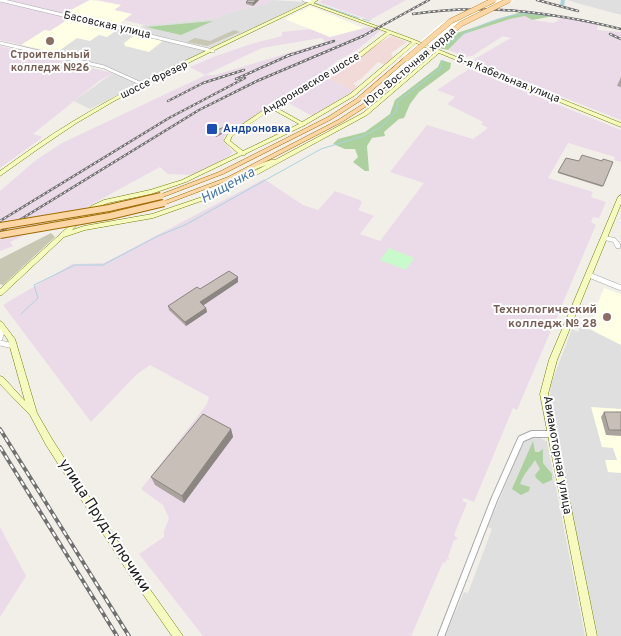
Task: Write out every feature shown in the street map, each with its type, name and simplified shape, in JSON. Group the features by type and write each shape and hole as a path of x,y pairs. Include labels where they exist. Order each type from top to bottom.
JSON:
{"main road":[{"name":"Юго-Восточная хорда","path":"0,226 109,208 161,196 201,182 338,113 377,84 404,56 451,21 494,0"},
{"name":"Юго-Восточная хорда","path":"0,235 110,216 164,203 209,188 354,113 461,24 509,0"}],"street":[{"name":"Басовская улица","path":"0,0 213,51"},
{"path":"304,0 313,2"},
{"name":"5-я Кабельная улица","path":"313,2 621,125"},
{"name":"шоссе Фрезер","path":"0,174 25,155 90,114 144,85 313,2"},
{"name":"Андроновское шоссе","path":"243,154 227,140 227,137 271,107 360,55 390,32"},
{"path":"404,56 416,42"},
{"path":"0,43 104,67 144,85"},
{"path":"343,102 412,50 428,55 428,61"},
{"path":"54,242 77,229 135,220 196,202 296,152 368,112 439,51"},
{"path":"368,112 394,81"},
{"path":"0,293 86,213 106,201 151,192 184,181 303,124 377,84"},
{"path":"271,107 303,124"},
{"path":"239,164 274,138"},
{"path":"242,172 296,152"},
{"name":"Авиамоторная улица","path":"592,636 545,405 546,385 553,360 621,197"},
{"path":"86,213 84,222 96,226"},
{"path":"605,238 614,240 618,246"},
{"path":"588,275 621,288"},
{"name":"улица Пруд-Ключики","path":"0,338 2,326"},
{"name":"улица Пруд-Ключики","path":"2,326 14,347 33,414"},
{"path":"0,343 8,343 14,347"},
{"name":"улица Пруд-Ключики","path":"0,379 33,414 68,474 178,636"},
{"path":"441,636 494,500 521,439 532,434 551,434"}],"shaded area":[{"path":"4,0 90,0 63,14"},
{"path":"90,0 121,5 114,10 132,14 116,26 63,14"},
{"path":"98,0 271,0 267,4 230,12 216,18 144,25 124,20 132,14 114,10 121,5"},
{"path":"271,0 307,2 211,48 136,31 144,25 216,18 230,12 267,4"},
{"path":"323,0 406,0 370,20 318,2"},
{"path":"568,0 621,0 621,15 577,3"},
{"path":"0,2 70,18 50,32 44,30 21,45 0,40"},
{"path":"310,6 363,28 330,37 285,19"},
{"path":"525,16 532,20 554,23 564,16 598,25 597,30 621,32 621,120 471,61 511,38 503,36 472,56 466,57 448,50 464,34"},
{"path":"70,18 117,30 107,37 99,35 90,41 77,38 56,53 21,45 45,30 50,31"},
{"path":"71,18 208,51 143,83 111,69 19,46 45,30 50,31"},
{"path":"369,27 380,31 357,50 337,61 315,79 279,99 224,137 224,142 233,152 229,156 193,175 168,174 160,167 65,219 62,217 10,242 13,246 0,251 0,191 36,160 62,143 206,75 215,75 325,42 322,38 262,48 205,75 190,67 213,57 282,36 282,32 311,29 330,37"},
{"path":"234,30 240,32 207,46 187,42 195,38 210,41"},
{"path":"136,34 164,40 149,52 125,46 124,43"},
{"path":"391,36 407,42 391,53 393,57 388,63 385,65 378,62 353,84 357,87 353,91 325,77"},
{"path":"0,46 113,73 99,81 33,134 43,137 0,168"},
{"path":"469,69 621,130 621,162 614,160 615,157 568,143 548,178 593,192 591,197 606,202 599,218 593,217 591,222 596,225 517,410 513,408 474,502 464,498 462,501 467,503 454,535 458,539 454,540 448,557 450,561 447,559 445,563 443,562 412,634 408,632 413,636 203,636 139,554 164,537 164,531 169,518 163,505 141,489 207,404 209,397 150,365 136,375 91,422 3,305 72,264 104,263 264,179 303,205 318,210 335,191 360,200 362,203 358,210 374,216 360,234 380,241 424,183 390,172 427,125 473,139 488,128 481,124 483,122 447,104 455,97 437,90"},
{"path":"113,73 139,84 90,109 74,101"},
{"path":"325,77 353,91 312,116 285,101"},
{"path":"51,233 55,237 3,285 0,284 0,259"},
{"name":"Технологический колледж № 28","path":"604,288 621,294 621,345 588,328"},
{"path":"581,325 621,345 621,636 598,636 549,403 551,384 572,329 578,332"},
{"path":"591,407 621,409 621,473 608,472 605,460 617,460 613,448 602,447"},
{"path":"537,436 547,442 585,636 445,636 464,592 468,593 492,529 488,527 523,443 526,439"},
{"path":"0,527 26,576 0,617"}],"green space":[{"path":"524,11 554,16 532,20 525,16 510,19 464,34 448,50 438,48 454,34"},
{"path":"213,21 181,35 146,27"},
{"path":"441,60 451,63 450,69 419,92 410,104 404,118 399,119 384,132 385,136 372,138 367,146 369,171 365,171 353,162 358,157 355,149 345,149 333,144 338,139 365,132 390,114 395,100 438,67"},
{"path":"389,248 414,258 406,270 380,260"},
{"path":"533,441 535,452 543,449 543,463 552,474 552,480 543,484 536,478 535,475 540,469 535,460 525,473 520,484 530,487 529,491 521,495 512,489"}],"pier":[{"path":"489,0 514,0 483,13 454,32 399,83 380,77 440,24"}],"building":[{"path":"248,0 256,0 253,3 246,2"},
{"path":"224,127 228,129 216,136 211,133"},
{"path":"582,155 613,162 603,186 558,172 566,158 579,161"},
{"path":"229,271 238,277 200,302 206,308 185,322 168,306 197,287 200,289"},
{"path":"604,412 621,412 621,430 609,430"},
{"path":"203,414 231,429 182,496 151,477"}],"waterway":[{"name":"Нищенка","path":"562,5 563,0"},
{"path":"315,3 359,18"},
{"name":"Нищенка","path":"448,45 472,29 504,17 526,14 550,16"},
{"path":"363,19 370,21"},
{"name":"Нищенка","path":"21,314 38,298 34,285 75,265 103,265 158,236 185,225 321,149 363,136 381,127 396,111 398,101 440,69 443,60"}],"railway":[{"path":"0,232 199,110 257,81 363,36 429,0"},
{"path":"537,0 578,11"},
{"path":"413,14 466,9 492,9 569,18 621,29"},
{"path":"610,34 621,39"},
{"path":"289,55 334,41"},
{"path":"236,79 289,55"},
{"path":"168,101 203,83 244,70"},
{"path":"0,221 169,118 245,78"},
{"path":"0,429 129,636"},
{"path":"0,447 117,636"}],"place":[{"name":"Строительный колледж №26","path":"50,41"},
{"name":"Андроновка","path":"212,129"},
{"name":"Технологический колледж № 28","path":"607,317"}]}
